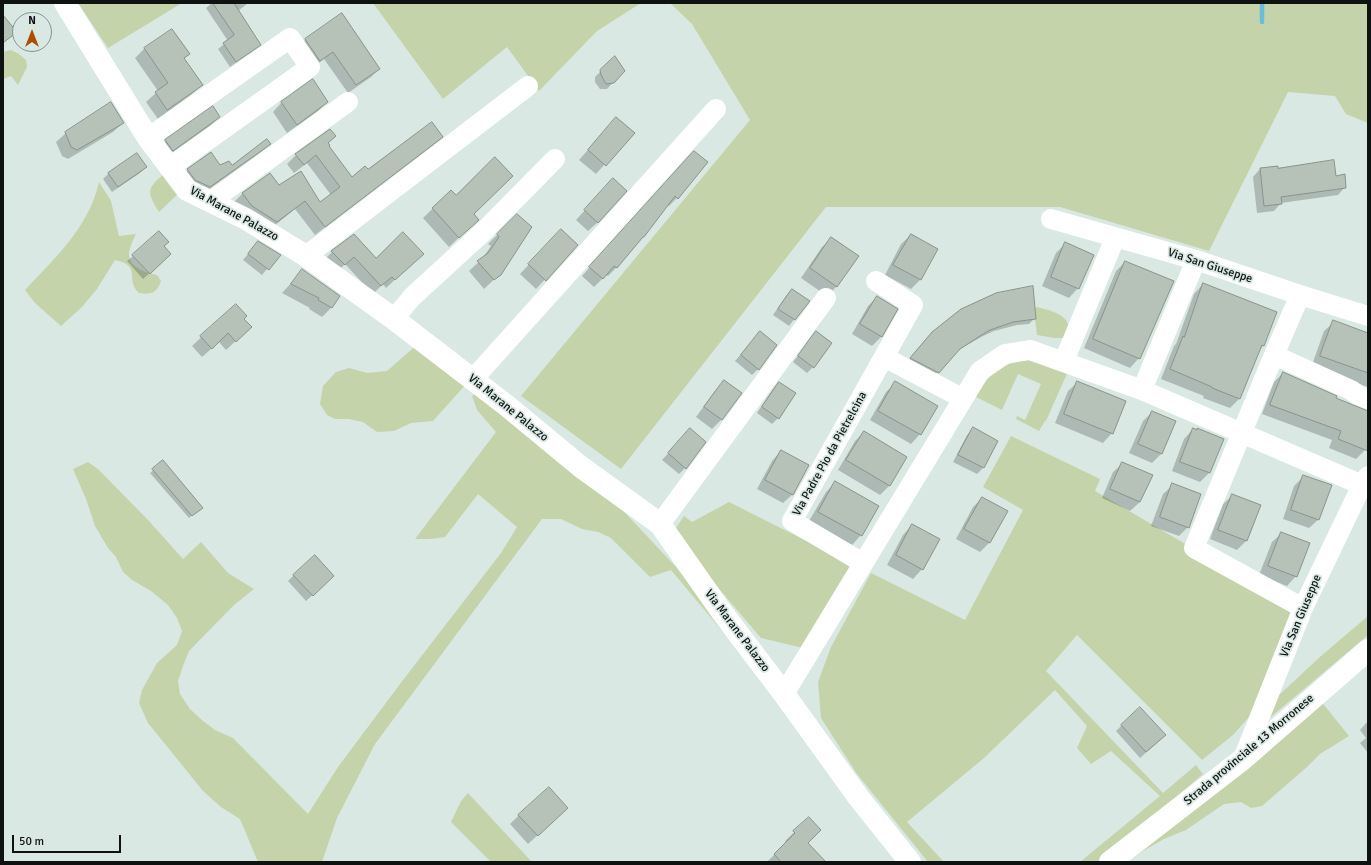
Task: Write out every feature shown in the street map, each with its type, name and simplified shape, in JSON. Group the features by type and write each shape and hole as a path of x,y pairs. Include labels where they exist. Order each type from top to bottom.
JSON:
{"main road":[{"name":"Via Marane Palazzo","path":"65,3 148,138 187,190 246,219 306,256 394,319 506,405 581,467 660,524 721,611 784,694 859,798 910,862"},
{"name":"Strada provinciale 13 Morronese","path":"1110,862 1243,759 1368,650"}],"street":[{"path":"148,138 290,38 310,67 170,168"},
{"path":"306,256 528,86"},
{"path":"211,201 348,102"},
{"path":"472,379 716,109"},
{"path":"394,319 412,297 483,232 555,159"},
{"name":"Via San Giuseppe","path":"1051,220 1196,260 1368,316"},
{"path":"1064,362 1116,238"},
{"path":"1142,390 1196,260"},
{"name":"Via Padre Pio da Pietrelcina","path":"863,563 792,521 913,305 876,281"},
{"path":"1300,295 1194,548 1303,608"},
{"path":"660,524 826,298"},
{"path":"784,694 962,398 980,371 1005,354 1030,350 1142,390 1242,434 1365,481"},
{"path":"1274,355 1368,399"},
{"path":"884,357 962,398"},
{"name":"Via San Giuseppe","path":"1243,759 1303,608 1365,481"}],"green space":[{"path":"78,3 182,3 108,48"},
{"path":"373,3 641,3 597,31 539,91 507,47 443,99"},
{"path":"670,3 1368,3 1368,123 1346,114 1335,96 1288,92 1209,251 1060,207 826,207 621,469 521,396 750,120 692,24"},
{"path":"11,50 26,60 27,67 18,85 11,76 3,79 3,52"},
{"path":"164,174 180,192 159,212 152,200 150,191 154,183"},
{"path":"99,182 111,201 119,236 136,234 129,253 131,262 143,271 157,275 161,281 155,291 147,294 139,293 133,283 131,269 123,263 115,260 97,289 82,307 61,326 35,303 25,290 59,254 79,228 94,198"},
{"path":"1035,307 1049,310 1067,321 1068,325 1065,338 1037,335"},
{"path":"419,343 468,382 433,421 411,423 394,431 377,432 363,422 349,419 335,419 327,415 320,404 323,386 336,372 349,368 367,373 387,371"},
{"path":"1032,359 1069,369 1046,421 1039,431 1016,419 1017,416 1025,420 1041,384 1018,374 1002,410 976,397 986,381 998,370 1022,360"},
{"path":"480,389 615,502 675,566 743,646 768,686 671,570 650,577 611,538 598,532 582,529 561,519 542,519 375,744 337,818 322,862 258,862 240,819 221,807 203,791 148,723 139,703 142,690 157,663 177,645 182,631 177,618 168,605 151,591 132,580 123,572 116,557 108,548 95,526 86,499 73,469 88,462 98,469 149,521 183,559 201,542 228,573 254,589 234,605 189,651 178,681 180,694 190,709 203,721 215,730 233,738 308,814 338,767 501,553 517,527 478,494 445,537 415,539 496,432 477,410 472,396"},
{"path":"1011,436 1100,479 1095,491 1298,610 1258,707 1233,735 1202,760 1077,635 1046,671 1163,793 1196,765 1203,774 1099,862 1080,862 1160,796 1111,751 1091,764 1077,748 1087,726 1055,690 984,758 907,822 944,862 928,862 857,774 821,718 818,682 831,647 871,573 965,620 1023,510 983,487"},
{"path":"729,502 852,564 803,648 761,638 672,534 684,516 692,522"},
{"path":"1368,616 1368,635 1259,727 1278,696 1321,656"},
{"path":"1320,700 1349,736 1320,754 1262,806 1251,808 1241,802 1224,804 1186,830 1164,839 1128,862"},
{"path":"468,793 532,862 491,862 451,822 461,801"}],"building":[{"path":"213,3 234,3 261,45 236,62 223,43 234,35"},
{"path":"342,13 380,69 356,85 333,52 320,61 305,39"},
{"path":"3,15 12,26 12,36 3,43"},
{"path":"172,29 190,54 184,58 203,85 167,110 155,92 168,83 144,48"},
{"path":"615,56 625,71 614,83 606,84 600,70"},
{"path":"313,79 328,102 297,125 281,102"},
{"path":"111,102 124,123 77,150 71,147 65,132"},
{"path":"213,106 220,117 173,151 165,140"},
{"path":"616,117 635,133 606,166 588,150"},
{"path":"432,122 443,137 325,227 305,201 277,222 252,206 242,193 270,173 279,185 301,171 320,202 340,187 316,155 304,165 295,154 330,129 336,136 328,143 330,145 329,146 352,177 365,166 368,169"},
{"path":"267,139 271,144 210,187 195,180 187,169 211,152 220,165 229,161 232,165"},
{"path":"694,151 708,162 678,199 675,196 644,237 617,268 614,266 603,279 589,267"},
{"path":"137,153 147,167 118,187 108,173"},
{"path":"495,157 513,176 474,214 479,220 459,238 432,208 451,190 456,195"},
{"path":"1334,160 1336,176 1345,174 1346,188 1281,197 1282,204 1264,206 1260,168 1278,166 1278,168"},
{"path":"613,178 627,191 598,223 584,210"},
{"path":"517,214 532,227 501,275 494,280 477,261 488,253 499,237 497,234"},
{"path":"561,229 578,245 546,281 528,264"},
{"path":"159,231 169,242 164,246 171,254 150,274 132,255"},
{"path":"403,232 424,254 395,280 392,277 381,286 354,257 345,265 331,251 354,234 376,258"},
{"path":"911,234 938,249 921,280 893,265"},
{"path":"831,237 859,256 837,287 810,268"},
{"path":"258,241 281,255 269,270 248,254"},
{"path":"1065,242 1094,255 1079,289 1051,277"},
{"path":"1125,261 1174,281 1140,359 1093,339"},
{"path":"302,269 340,296 332,308 318,300 319,298 291,284"},
{"path":"1203,283 1277,312 1264,346 1262,345 1240,399 1170,369 1183,336 1184,337"},
{"path":"1033,286 1036,319 1013,322 990,330 960,349 939,373 910,358 932,332 961,309 996,293"},
{"path":"792,289 810,301 795,320 778,309"},
{"path":"877,296 898,309 882,337 860,324"},
{"path":"236,304 247,316 244,319 252,327 236,342 228,333 212,349 200,336"},
{"path":"1333,320 1368,333 1368,373 1320,356"},
{"path":"760,331 777,345 759,370 741,355"},
{"path":"816,331 832,343 814,368 798,356"},
{"path":"1283,372 1337,396 1336,398 1368,411 1368,451 1338,439 1341,431 1270,405"},
{"path":"724,380 742,393 722,420 704,407"},
{"path":"895,381 938,406 921,435 878,411"},
{"path":"1077,381 1126,401 1113,434 1064,414"},
{"path":"779,382 796,393 779,419 762,407"},
{"path":"1152,411 1176,421 1162,454 1138,444"},
{"path":"973,427 998,441 984,468 958,455"},
{"path":"690,428 706,442 686,469 668,453"},
{"path":"1193,428 1197,430 1197,428 1224,439 1210,473 1180,462"},
{"path":"864,431 907,457 890,486 846,460"},
{"path":"781,450 809,465 793,495 765,480"},
{"path":"163,460 203,508 192,516 152,469"},
{"path":"1122,462 1153,475 1140,502 1110,489"},
{"path":"1303,475 1332,485 1319,520 1291,510"},
{"path":"835,481 879,506 862,536 818,512"},
{"path":"1172,483 1201,494 1189,528 1160,517"},
{"path":"1232,494 1261,505 1247,541 1218,530"},
{"path":"982,497 1008,511 990,543 964,529"},
{"path":"912,524 940,539 923,570 896,555"},
{"path":"1281,532 1310,543 1297,577 1268,566"},
{"path":"315,555 334,576 313,596 293,575"},
{"path":"1140,707 1166,735 1146,752 1121,725"},
{"path":"549,787 568,808 538,836 518,815"},
{"path":"809,817 821,830 808,843 826,862 781,862 774,854 795,833 793,831"}],"waterway":[{"path":"1262,3 1262,22"}]}
